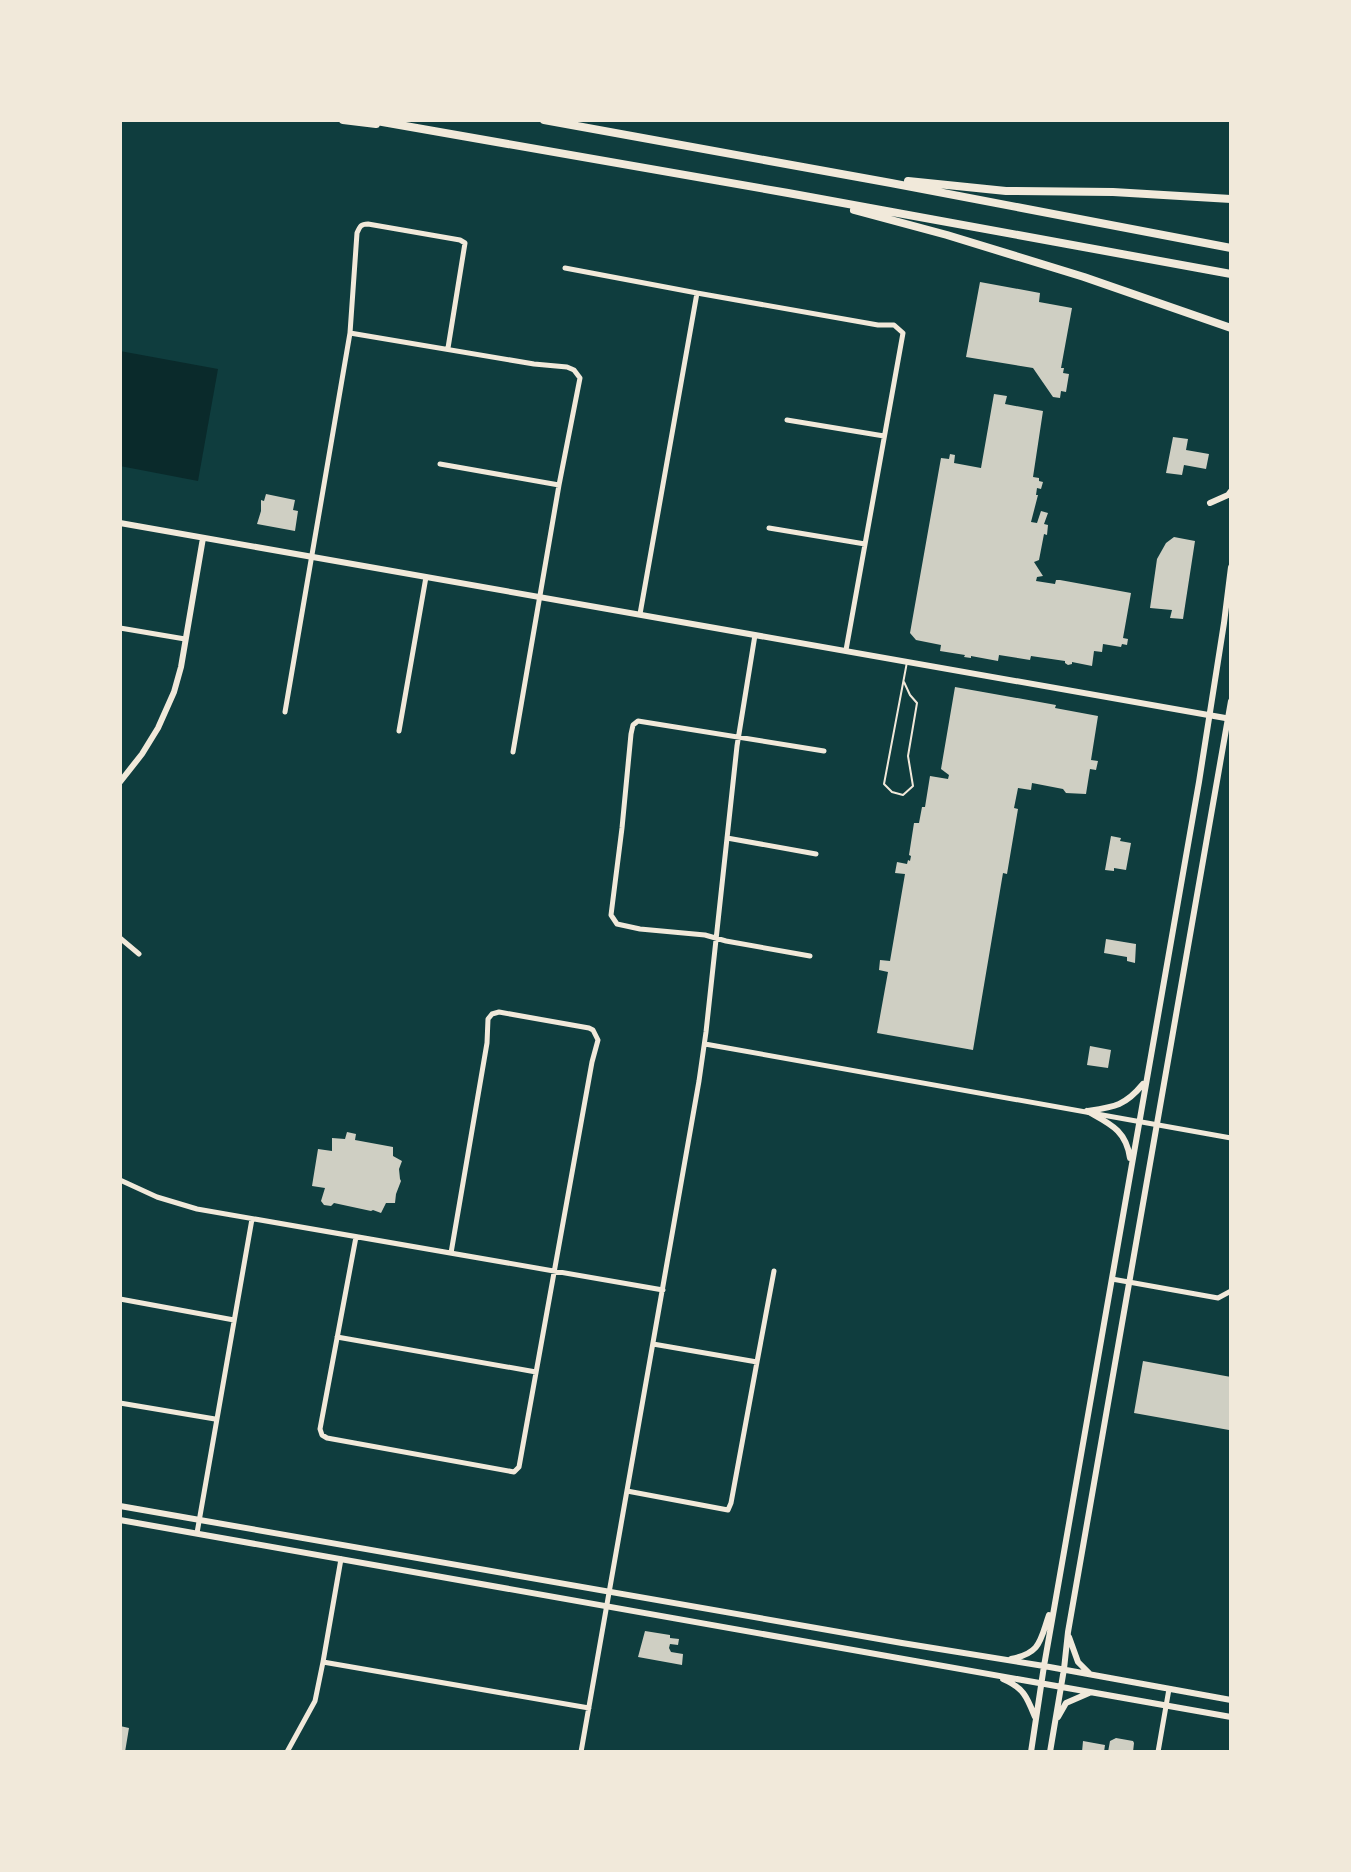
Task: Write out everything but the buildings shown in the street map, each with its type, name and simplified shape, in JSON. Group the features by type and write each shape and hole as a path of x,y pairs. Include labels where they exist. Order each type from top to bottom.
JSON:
{"highway":[{"path":"343,120 471,138"},
{"path":"371,120 1231,274"},
{"path":"544,120 1231,248"},
{"path":"891,183 904,181 1006,191 1113,192 1231,199"},
{"path":"788,193 947,235 1081,276 1231,330"}],"main road":[{"path":"1210,503 1231,491"},
{"path":"120,523 1230,719"},
{"path":"120,782 159,727 174,692 203,538"},
{"path":"1031,1752 1209,716 1231,567"},
{"path":"1050,1752 1068,1632 1231,701"},
{"path":"1087,1111 1123,1104 1146,1082"},
{"path":"1087,1111 1121,1133 1129,1148 1131,1164"},
{"path":"120,1506 1231,1700"},
{"path":"120,1520 1231,1717"},
{"path":"1006,1660 1027,1656 1039,1645 1056,1596"},
{"path":"1068,1632 1078,1662 1090,1674"},
{"path":"992,1675 1015,1684 1024,1693 1037,1721"},
{"path":"1055,1724 1066,1703 1092,1692"}],"street":[{"path":"285,712 350,333 360,226 368,224 465,243 448,348"},
{"path":"565,268 878,325 894,325 903,333 846,650"},
{"path":"640,614 697,293"},
{"path":"350,333 567,367 580,378 513,752"},
{"path":"787,420 884,436"},
{"path":"440,464 559,485"},
{"path":"769,528 865,544"},
{"path":"399,731 426,577"},
{"path":"120,628 185,639"},
{"path":"581,1752 705,1044 738,737 755,635"},
{"path":"810,956 705,935 640,929 617,924 611,915 633,725 638,721 824,751"},
{"path":"727,838 816,854"},
{"path":"120,938 139,954"},
{"path":"356,1237 320,1429 322,1435 514,1472 519,1467 598,1040 593,1030 499,1012 488,1019 487,1043 451,1253"},
{"path":"705,1044 1231,1138"},
{"path":"120,1180 157,1197 197,1209 663,1290"},
{"path":"197,1533 252,1219"},
{"path":"627,1491 728,1510 774,1271"},
{"path":"1112,1279 1218,1298 1231,1291"},
{"path":"120,1299 234,1320"},
{"path":"337,1337 536,1372"},
{"path":"653,1344 757,1362"},
{"path":"120,1403 215,1419"},
{"path":"287,1752 315,1701 341,1559"},
{"path":"323,1662 589,1708"},
{"path":"1158,1752 1169,1689"}],"lane":[{"path":"904,682 917,703 908,756 913,786 903,795 892,792 884,784 907,661"}],"water":[{"path":"120,351 218,369 198,481 120,466"}]}
